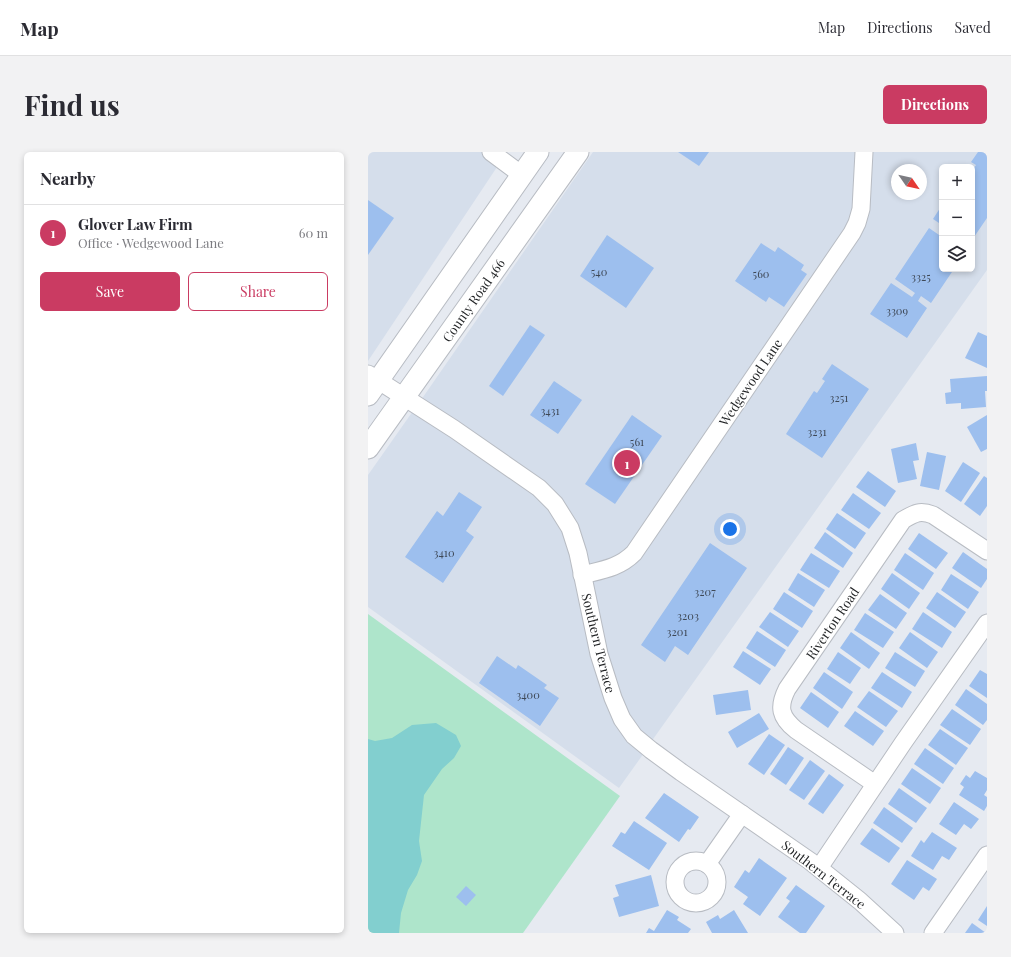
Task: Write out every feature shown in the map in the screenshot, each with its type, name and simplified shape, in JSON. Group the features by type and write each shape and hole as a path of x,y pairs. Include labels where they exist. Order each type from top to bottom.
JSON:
{"main road":[{"path":"371,383 538,152"},
{"name":"County Road 466","path":"368,448 578,152"}],"street":[{"path":"491,152 522,175"},
{"name":"Wedgewood Lane","path":"582,575 620,564 634,553 852,233 861,209 864,152"},
{"name":"Southern Terrace","path":"371,383 404,397 457,430 539,488 555,504 570,528 578,553 599,654 613,698 622,719 634,736 650,750 810,861 860,901 895,933"},
{"name":"Riverton Road","path":"875,784 788,724 784,717 782,708 783,698 787,689 903,520 917,512 925,512 933,515 987,551"},
{"path":"819,868 987,622"},
{"path":"707,864 742,814"},
{"path":"933,933 987,854"}],"shaded area":[{"path":"368,152 507,152 368,361"},
{"path":"593,152 857,152 854,207 845,229 628,548 616,558 588,566 576,525 421,400"},
{"path":"872,152 987,152 987,270 651,742 639,732 628,716 620,697 606,653 591,580 612,575 859,236"},
{"path":"413,411 535,492 549,508 563,530 574,570 592,654 644,753 619,788 368,607 368,475"}],"green space":[{"path":"368,614 620,796 523,933 368,933"}],"water":[{"path":"436,723 456,735 461,746 454,758 442,769 424,795 419,841 422,861 417,875 408,890 401,913 399,933 368,933 368,739 375,741 392,738 412,725"}],"building":[{"path":"678,152 709,152 699,166"},
{"path":"978,152 987,152 987,218 975,236 976,165 971,162"},
{"path":"368,200 394,218 368,255"},
{"path":"939,210 939,223 933,219"},
{"path":"929,228 939,235 939,272 952,272 931,303 921,296 918,301 927,308 907,338 870,314 891,283 912,297 915,293 895,279"},
{"path":"607,235 654,268 626,308 580,276"},
{"path":"761,243 775,252 778,247 804,265 801,270 807,274 784,307 769,297 766,302 735,281"},
{"path":"530,325 545,335 503,396 489,386"},
{"path":"978,332 987,336 987,368 965,358"},
{"path":"832,364 869,389 822,458 786,434 814,391 817,393 825,381 822,379"},
{"path":"987,376 987,391 985,391 986,407 961,409 961,403 946,404 945,393 951,392 950,379"},
{"path":"554,381 582,400 558,434 530,415"},
{"path":"632,415 662,436 615,504 585,484"},
{"path":"987,415 987,449 981,452 967,427"},
{"path":"916,443 919,460 913,461 917,479 898,483 891,449"},
{"path":"927,452 946,456 939,490 920,486"},
{"path":"963,462 980,473 961,502 945,491"},
{"path":"868,471 896,491 885,507 856,487"},
{"path":"984,476 987,478 987,506 980,516 964,504"},
{"path":"459,492 482,507 466,531 474,537 443,583 405,557 437,511 443,516"},
{"path":"853,493 881,513 869,529 841,510"},
{"path":"837,513 866,533 855,549 826,529"},
{"path":"825,532 853,553 843,568 814,548"},
{"path":"919,533 948,553 936,569 908,549"},
{"path":"710,543 747,568 688,655 675,646 665,662 641,645"},
{"path":"963,552 987,569 987,579 981,588 952,568"},
{"path":"811,553 840,571 829,588 800,570"},
{"path":"905,553 934,573 923,590 894,570"},
{"path":"798,573 825,590 814,607 788,590"},
{"path":"892,573 920,593 909,609 881,589"},
{"path":"951,574 979,592 968,609 941,590"},
{"path":"784,592 813,611 802,628 773,609"},
{"path":"937,592 966,612 955,628 926,608"},
{"path":"880,594 907,613 896,629 868,610"},
{"path":"770,612 799,631 788,647 759,627"},
{"path":"923,612 952,632 942,648 912,629"},
{"path":"865,613 894,632 883,648 854,630"},
{"path":"757,631 786,650 775,667 746,648"},
{"path":"851,632 880,653 869,669 840,648"},
{"path":"910,632 938,652 927,668 899,648"},
{"path":"743,651 771,669 760,685 733,667"},
{"path":"838,652 861,668 850,684 827,669"},
{"path":"895,652 925,671 915,687 885,668"},
{"path":"497,656 516,669 518,665 547,685 544,688 559,698 540,726 479,683"},
{"path":"980,670 987,674 987,698 969,686"},
{"path":"824,672 853,692 842,709 813,688"},
{"path":"882,672 912,692 902,708 871,688"},
{"path":"966,689 987,704 987,720 983,725 955,705"},
{"path":"748,690 751,710 716,715 713,695"},
{"path":"869,691 898,711 886,727 857,707"},
{"path":"811,692 839,712 828,728 800,708"},
{"path":"952,709 981,729 970,745 940,725"},
{"path":"855,711 884,731 873,746 844,726"},
{"path":"759,713 769,729 737,748 728,732"},
{"path":"940,729 968,748 956,765 928,745"},
{"path":"769,734 785,745 764,775 748,764"},
{"path":"788,747 804,758 786,785 770,774"},
{"path":"925,748 954,768 943,784 914,764"},
{"path":"810,760 825,771 804,800 789,790"},
{"path":"912,768 941,788 930,804 901,784"},
{"path":"975,771 987,778 987,790 984,795 987,797 987,806 984,811 959,795 964,787 960,784 966,775 970,778"},
{"path":"829,774 844,785 823,814 808,804"},
{"path":"899,788 927,808 916,823 888,804"},
{"path":"664,793 699,817 679,842 645,818"},
{"path":"954,802 979,819 971,829 964,824 956,835 939,824"},
{"path":"884,807 913,828 902,843 873,823"},
{"path":"634,821 667,843 649,870 612,846 621,832 625,834"},
{"path":"872,828 900,848 889,863 860,844"},
{"path":"932,832 957,848 949,860 942,856 933,870 911,856 921,840 924,843"},
{"path":"759,858 787,878 760,916 743,904 748,897 734,887 745,870 749,873"},
{"path":"907,860 937,879 929,891 923,887 914,900 891,884"},
{"path":"651,875 659,906 619,917 613,898 619,896 615,885"},
{"path":"796,885 825,906 806,933 800,933 778,917 790,901 786,898"},
{"path":"466,886 476,895 466,906 456,897"},
{"path":"987,906 987,926 978,920"},
{"path":"667,910 679,917 677,920 691,929 688,933 646,933 649,928 654,931"},
{"path":"734,910 748,933 712,933 706,922 718,915 720,919"},
{"path":"972,923 986,933 965,933"}],"place":[{"name":"Glover Law Firm","path":"627,463"}]}
